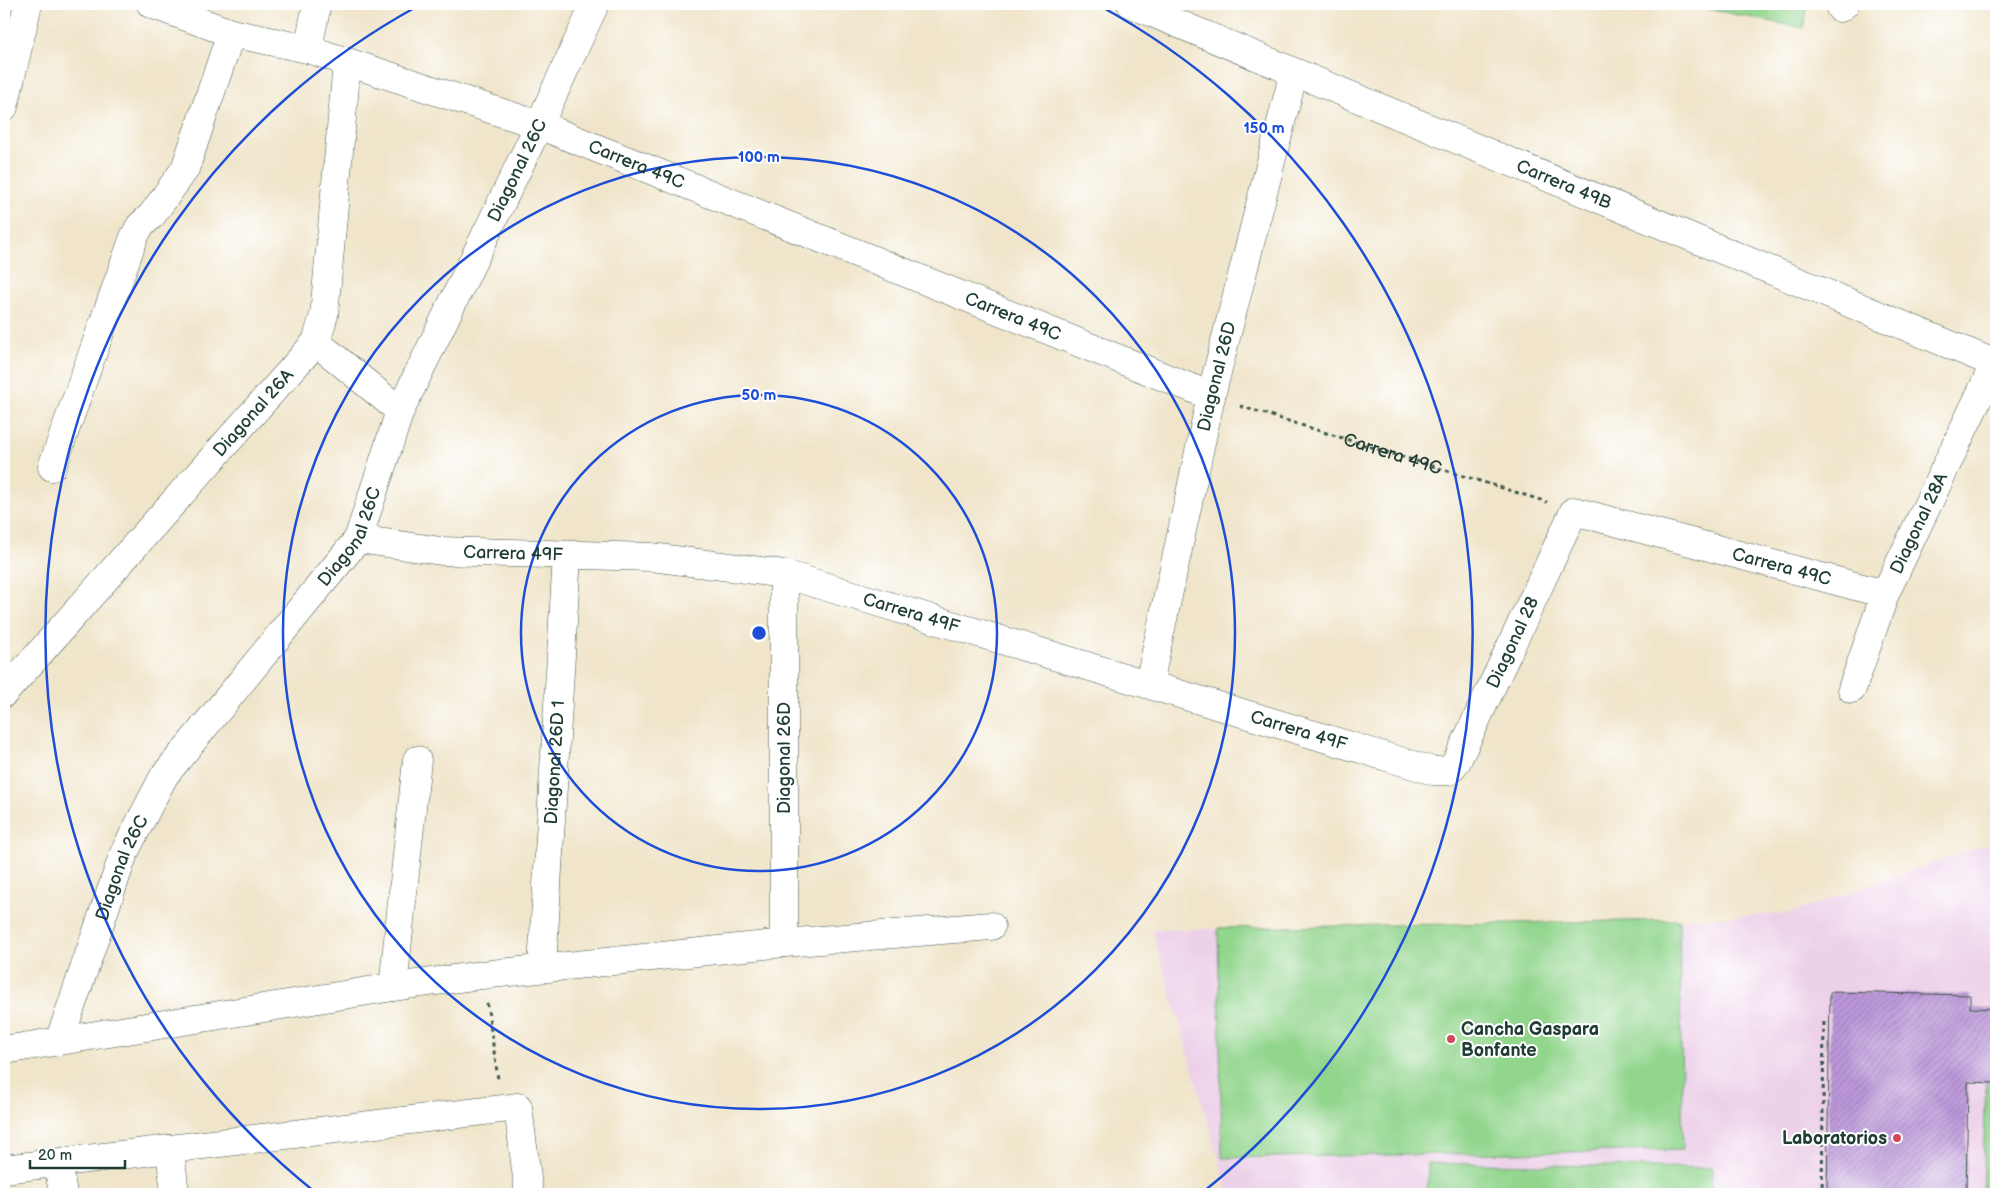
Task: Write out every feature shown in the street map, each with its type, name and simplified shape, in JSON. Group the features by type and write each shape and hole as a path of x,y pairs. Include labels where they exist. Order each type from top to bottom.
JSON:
{"street":[{"path":"4,107 28,4"},
{"name":"Carrera 49C","path":"151,4 232,33 308,49 539,125 1211,396"},
{"path":"308,49 316,4"},
{"name":"Diagonal 26C","path":"60,1039 124,853 164,776 358,539 400,411 539,125 595,4"},
{"name":"Carrera 49B","path":"1130,4 1996,364"},
{"path":"52,467 134,237 140,226 152,215 185,169 232,33"},
{"name":"Diagonal 26A","path":"4,693 316,342 324,315 347,62"},
{"name":"Diagonal 26D","path":"1149,684 1211,396 1294,72"},
{"path":"316,342 400,411"},
{"name":"Diagonal 28A","path":"1852,689 1885,594 1996,364"},
{"name":"Carrera 49C","path":"1574,511 1885,594"},
{"name":"Diagonal 28","path":"1449,771 1457,761 1574,511"},
{"name":"Carrera 49F","path":"358,539 441,551 651,557 784,574 1433,771 1449,771"},
{"name":"Diagonal 26D 1","path":"542,968 567,556"},
{"name":"Diagonal 26D","path":"784,574 784,943"},
{"path":"393,987 417,760"},
{"path":"4,1050 60,1039 393,987 542,968 784,943 991,926"},
{"path":"4,1169 518,1107 529,1194"},
{"path":"170,1149 175,1194"},
{"path":"58,1163 63,1194"}],"path":[{"name":"Carrera 49C","path":"1211,396 1574,511"},
{"path":"487,1006 497,1076"},
{"path":"1822,1194 1824,1018"}],"shaded area":[{"path":"1996,841 1996,1194 1229,1194 1152,930 1679,920 1791,913"}],"green space":[{"path":"1683,4 1808,4 1803,28"},
{"name":"Cancha Gaspara Bonfante","path":"1679,920 1683,1150 1222,1158 1218,928"},
{"path":"1986,1082 1996,1083 1996,1194 1982,1194"},
{"path":"1428,1163 1712,1168 1711,1194 1427,1194"}],"building":[{"name":"Laboratorios","path":"1830,992 1970,995 1970,1008 1996,1009 1996,1083 1968,1082 1966,1194 1827,1194"}],"place":[{"name":"Cancha Gaspara Bonfante","path":"1451,1039"},
{"name":"Laboratorios","path":"1897,1138"}]}
